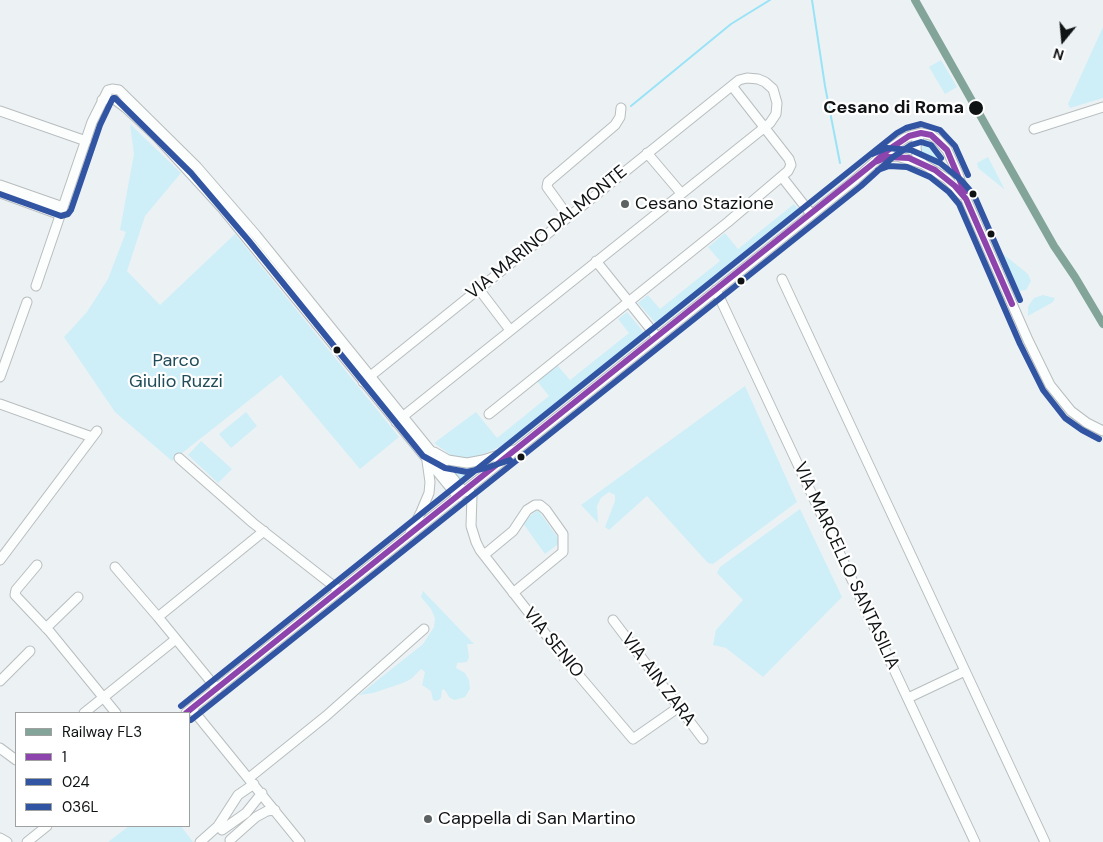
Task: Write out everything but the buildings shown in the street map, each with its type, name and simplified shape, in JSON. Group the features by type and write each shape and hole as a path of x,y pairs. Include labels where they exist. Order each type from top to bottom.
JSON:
{"street":[{"name":"VIA MARINO DALMONTE","path":"367,379 732,86 743,79 753,78 766,82 773,89 777,98 777,109 773,119 765,127 400,419"},
{"path":"489,414 728,222 790,169 790,161 732,86"},
{"path":"36,286 102,100 107,98 114,99 126,108 222,208 428,454 464,492"},
{"path":"1034,129 1103,107"},
{"path":"568,216 547,187 548,182 615,126 620,118 621,108"},
{"path":"0,110 86,141"},
{"path":"921,133 916,147 918,156 923,164"},
{"path":"189,711 905,138 921,133 936,138 945,148 958,174 966,199 1028,340 1050,385 1060,400 1071,410 1087,423 1103,431"},
{"path":"647,153 682,193"},
{"path":"876,162 886,157 897,156 923,164 947,179 966,199"},
{"path":"782,177 811,214"},
{"path":"0,185 62,211"},
{"path":"0,194 62,211"},
{"path":"596,261 657,337"},
{"path":"782,279 1045,842"},
{"path":"478,288 510,330"},
{"name":"VIA MARCELLO SANTASILIA","path":"716,290 975,842"},
{"path":"0,377 27,302"},
{"path":"0,404 95,434 0,560"},
{"path":"428,454 467,463 483,460 520,447"},
{"path":"407,538 429,492 428,454"},
{"path":"179,458 264,531 340,591"},
{"name":"VIA SENIO","path":"464,492 472,496 470,518 473,535 484,555 565,659 633,739 679,707"},
{"path":"484,555 513,532 527,510 535,505 540,505 546,510 563,534 563,552 513,593"},
{"path":"158,617 264,531"},
{"path":"37,566 14,593 46,628 115,712"},
{"path":"115,567 217,689"},
{"path":"46,628 78,597"},
{"name":"VIA AIN ZARA","path":"613,620 703,739"},
{"path":"220,828 238,795 252,781 424,629"},
{"path":"85,712 176,639"},
{"path":"0,681 30,652"},
{"path":"908,698 965,671"},
{"path":"190,712 252,781 300,842"},
{"path":"0,748 15,759"},
{"path":"200,842 246,813 262,794"},
{"path":"220,828 231,841 256,817 267,811 275,810"},
{"path":"27,842 46,827"},
{"path":"0,838 7,842"}],"green space":[{"path":"1103,27 1103,98 1070,108 1068,104"},
{"path":"941,60 957,87 945,94 929,67"},
{"name":"Parco Giulio Ruzzi","path":"130,124 181,173 145,216 127,271 160,305 235,234 399,437 360,469 281,375 172,461 115,412 64,337 87,312 108,279 126,232 120,230 134,154"},
{"path":"930,139 935,143 946,169 922,157 918,147 922,140"},
{"path":"988,157 1004,189 978,168 977,163"},
{"path":"794,204 801,212 659,327 638,303 648,295 660,309 720,261 708,247 725,233 738,249"},
{"path":"998,250 1028,274 1031,281 1026,290 1016,291"},
{"path":"1043,295 1055,298 1053,302 1028,316 1028,307 1031,302 1034,298"},
{"path":"627,312 646,335 519,438 479,456 470,458 452,456 434,443 476,412 497,438 549,396 537,381 557,365 570,380 629,333 618,319"},
{"path":"745,386 797,502 713,564 708,563 647,496 609,530 605,527 615,501 615,495 609,492 601,498 597,506 598,523 581,505"},
{"path":"246,412 257,426 231,448 219,434"},
{"path":"201,441 232,469 218,483 188,455"},
{"path":"446,463 477,465 479,468 461,482"},
{"path":"800,509 842,597 763,677 726,648 713,645 716,630 743,600 717,573 720,567"},
{"path":"538,510 561,542 545,554 522,522"},
{"path":"423,591 474,644 467,644 469,657 467,662 457,663 456,668 465,673 469,680 470,689 465,697 455,700 450,698 444,689 442,690 441,698 437,701 433,700 431,691 422,685 425,672 421,669 411,679 403,683 373,693 359,695 423,644 434,627 435,618 431,609 421,597"},
{"path":"128,827 182,827 193,842 108,842"}],"waterway":[{"path":"631,106 731,24 770,0"},
{"path":"812,0 825,86 840,163"}],"rail line":[{"name":"FL3","path":"915,0 1054,246 1103,324"}],"transit line":[{"name":"024","path":"0,194 61,216 68,214 100,125 113,98 115,98 191,173 249,241 423,456 445,468 467,472 510,460"},
{"name":"036L","path":"181,706 897,133 906,128 921,124 940,130 955,146 968,175"},
{"name":"1","path":"876,161 888,150 909,136 921,133 931,135 947,150 963,188 967,191"},
{"name":"024","path":"191,720 861,186 893,157 911,145 921,142 931,145 941,158"},
{"name":"036L","path":"872,154 887,148 911,150 940,163 961,180 974,195 1020,300"},
{"name":"1","path":"187,712 875,162 888,157 909,158 935,170 955,186 966,199 1012,304"},
{"name":"024","path":"878,170 889,166 907,167 930,177 949,192 959,204 1020,344 1043,390 1065,418 1099,439"}],"place":[{"name":"Cesano di Roma","path":"976,108"},
{"name":"Cesano Stazione","path":"625,204"},
{"name":"Cappella di San Martino","path":"428,819"}]}
